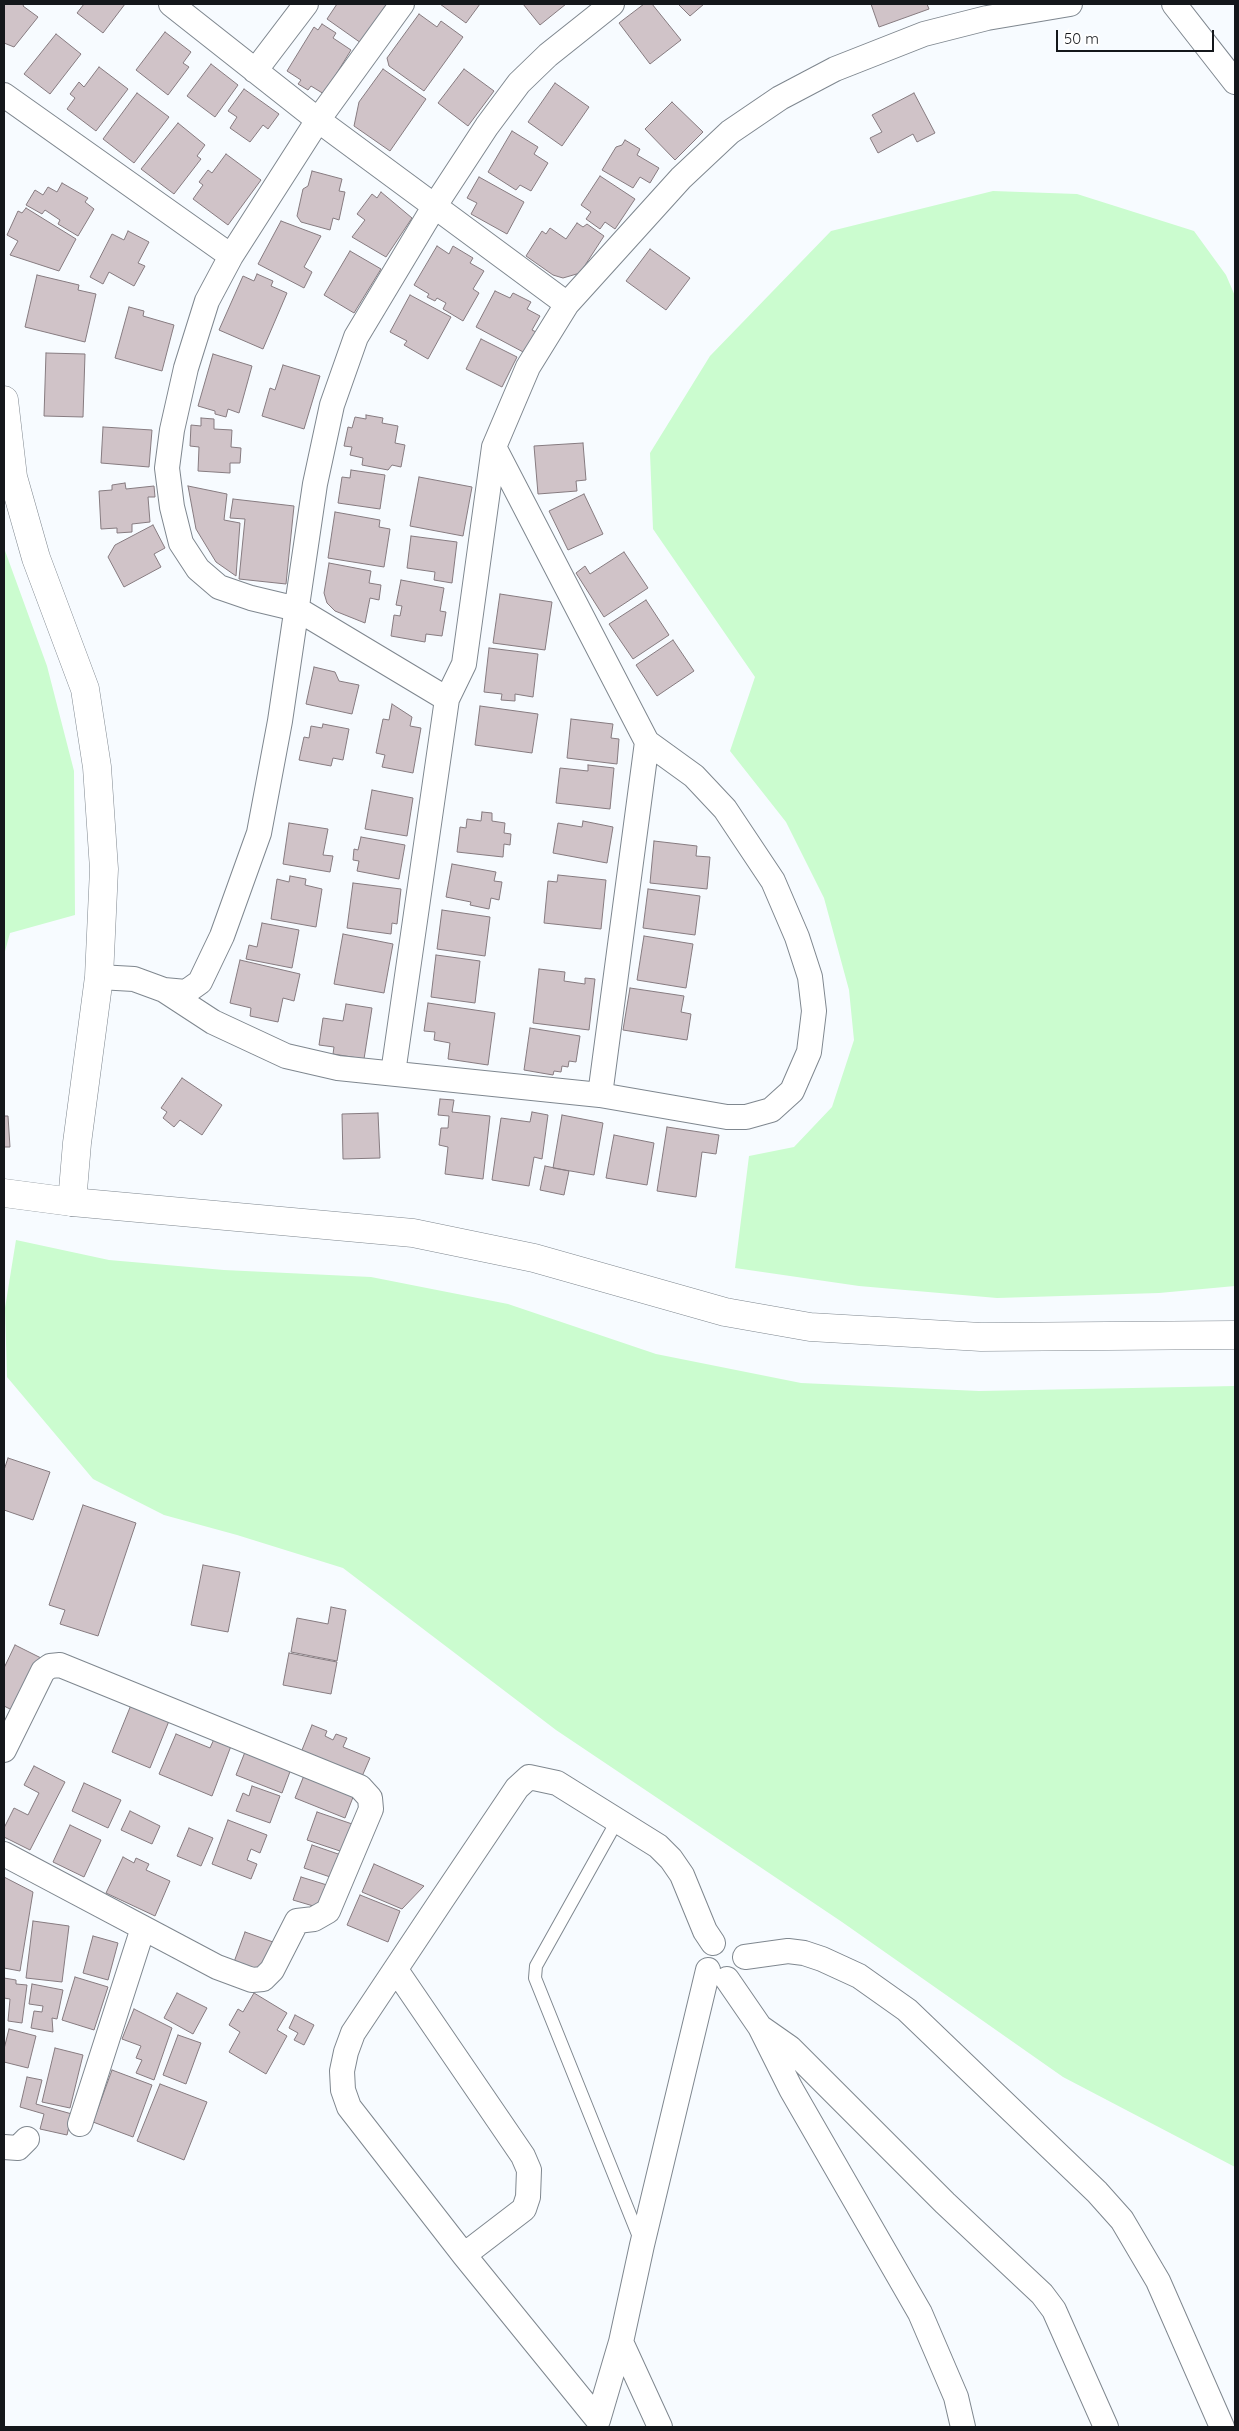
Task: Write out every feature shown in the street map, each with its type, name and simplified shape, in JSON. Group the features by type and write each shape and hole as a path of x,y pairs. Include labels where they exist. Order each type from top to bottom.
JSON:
{"main road":[{"path":"4,400 13,477 36,558 85,689 97,767 104,869 99,977 81,1108 72,1202"},
{"path":"4,1193 72,1202 413,1233 534,1258 725,1312 810,1327 981,1338 1235,1335"}],"street":[{"path":"171,4 318,120 567,304"},
{"path":"255,71 306,4"},
{"path":"402,4 318,120 231,256 207,302 186,368 172,430 167,468 172,507 181,543 198,569 219,586 251,598 297,609 447,698"},
{"path":"164,990 186,992 200,982 222,936 259,833 280,721 315,484 332,405 356,337 434,207 487,126 520,83 548,54 612,4"},
{"path":"393,1072 447,698 464,664 494,447 528,368 567,304 681,178 730,132 780,98 835,69 924,34 987,18 1070,4"},
{"path":"1174,4 1235,82"},
{"path":"4,95 231,256"},
{"path":"99,977 134,979 164,990 213,1022 286,1056 338,1068 393,1072 600,1095 727,1117 746,1117 771,1110 792,1091 809,1052 814,1011 810,977 797,937 773,881 725,809 694,776 647,742 494,447"},
{"path":"600,1095 647,742"},
{"path":"4,1750 43,1671 50,1666 60,1666 360,1787 370,1798 371,1809 328,1911 314,1919 297,1921 272,1970 263,1979 252,1980 217,1967 4,1854"},
{"path":"597,2424 348,2107 343,2090 342,2071 353,2033 512,1794 530,1777 557,1783 658,1846 672,1859 682,1875 705,1931 713,1942"},
{"path":"80,2124 143,1928"},
{"path":"717,1974 736,1975 743,1967 745,1957 741,1948 733,1941 723,1939 713,1942 707,1950 705,1961 760,2027 791,2090 920,2313 956,2397 963,2427"},
{"path":"745,1957 788,1951 804,1953 822,1958 859,1976 907,2010 1097,2192 1122,2220 1158,2281 1222,2427"},
{"path":"396,1970 522,2156 529,2170 528,2197 524,2209 464,2255"},
{"path":"597,2424 621,2342 642,2245 717,1974"},
{"path":"760,2027 790,2048 945,2203 1042,2294 1054,2310 1106,2427"},
{"path":"4,2147 18,2148 27,2139"},
{"path":"621,2342 660,2427"}],"lane":[{"path":"617,1821 536,1966 534,1978 642,2245"}],"green space":[{"path":"993,191 1077,194 1194,231 1226,275 1235,296 1235,1286 1159,1293 997,1298 859,1286 735,1268 749,1156 794,1147 832,1107 854,1040 849,990 824,898 786,822 730,751 755,677 653,529 650,453 710,356 831,231"},
{"path":"4,548 47,666 74,771 75,915 10,933 4,955"},
{"path":"16,1240 109,1260 224,1270 371,1277 508,1304 656,1354 801,1383 979,1391 1235,1386 1235,2167 1063,2077 842,1922 556,1730 343,1568 237,1535 164,1515 93,1479 7,1377 5,1308"}],"building":[{"path":"4,4 24,4 23,6 38,17 14,47 4,43"},
{"path":"84,4 125,4 103,33 77,13"},
{"path":"337,4 388,4 361,43 327,19"},
{"path":"440,4 480,4 466,23"},
{"path":"523,4 566,4 540,25"},
{"path":"644,4 652,4 681,40 650,64 619,23"},
{"path":"678,4 704,4 690,16"},
{"path":"871,4 927,4 929,9 879,27"},
{"path":"419,14 437,27 441,21 463,37 424,91 389,66 387,58"},
{"path":"322,24 336,33 333,38 351,50 324,94 311,86 308,90 298,84 301,80 287,71 314,27 318,30"},
{"path":"165,32 191,52 183,63 189,67 168,95 136,70"},
{"path":"56,34 81,54 50,94 24,74"},
{"path":"211,64 238,85 215,117 187,96"},
{"path":"99,67 128,89 96,131 67,109 75,98 70,94 79,82 84,87"},
{"path":"383,69 426,99 390,151 354,126 359,102"},
{"path":"464,69 494,91 468,126 438,103"},
{"path":"555,83 589,107 562,146 528,122"},
{"path":"244,89 279,114 268,129 263,125 250,142 230,128 237,117 228,111"},
{"path":"137,93 169,117 134,163 103,139"},
{"path":"914,93 935,133 917,142 913,134 878,153 870,138 882,132 872,115"},
{"path":"672,102 703,132 675,160 645,129"},
{"path":"178,123 205,145 197,156 201,159 174,194 141,169"},
{"path":"512,131 538,147 534,154 548,163 531,191 520,185 516,190 488,172"},
{"path":"625,140 640,149 637,155 659,168 650,183 640,177 633,188 602,170 616,147 622,145"},
{"path":"226,154 261,180 228,225 193,199 203,185 199,182 208,170 212,173"},
{"path":"312,171 342,179 339,191 345,192 339,220 333,218 330,230 301,222 297,216 303,189 308,186"},
{"path":"600,176 635,199 615,229 605,222 600,229 586,219 591,212 581,205"},
{"path":"479,177 524,202 507,234 471,214 477,203 467,198"},
{"path":"62,183 88,198 85,202 94,209 78,236 58,224 60,220 45,210 42,214 26,205 35,190 43,195 48,187 57,192"},
{"path":"381,192 412,218 386,257 352,237 365,220 357,214 372,194 377,198"},
{"path":"26,208 76,239 59,271 10,255 18,241 7,235 18,211 22,213"},
{"path":"281,221 321,236 304,267 312,272 304,288 258,264"},
{"path":"577,223 583,227 587,224 604,236 580,273 563,278 553,275 526,256 542,231 546,234 550,228 566,239"},
{"path":"128,231 149,242 138,263 145,266 134,286 109,272 103,284 90,277 112,234 124,240"},
{"path":"437,246 449,254 453,246 473,258 470,263 484,271 473,289 479,293 463,321 443,309 446,303 437,298 435,301 427,297 429,294 414,285"},
{"path":"650,249 690,278 666,310 626,281"},
{"path":"350,251 381,269 354,313 324,295"},
{"path":"257,274 273,281 271,286 287,293 263,349 219,330 243,276 254,281"},
{"path":"37,275 79,285 78,290 96,294 85,342 25,327"},
{"path":"495,291 510,298 513,293 531,302 527,309 540,316 532,330 538,333 527,354 476,327"},
{"path":"410,295 451,317 428,359 404,345 407,341 390,332"},
{"path":"129,307 144,311 143,316 174,325 162,371 115,358"},
{"path":"481,339 517,357 502,387 466,369"},
{"path":"46,353 85,354 83,417 44,416"},
{"path":"213,354 252,366 239,413 228,409 226,417 215,414 215,411 198,406"},
{"path":"283,365 320,376 304,429 262,416 270,388 275,390"},
{"path":"366,415 383,418 382,423 398,426 395,443 405,445 401,467 392,465 388,470 362,465 363,458 350,455 352,447 344,446 348,427 352,428 355,417 366,419"},
{"path":"201,418 214,419 214,429 232,430 231,447 241,448 240,463 230,463 230,473 198,471 199,447 190,446 191,425 201,426"},
{"path":"103,427 152,430 149,467 101,463"},
{"path":"583,443 586,480 576,481 577,491 538,494 534,446"},
{"path":"351,470 385,475 380,509 338,503 342,477 350,478"},
{"path":"419,477 472,487 463,536 410,526"},
{"path":"125,483 126,489 154,486 155,497 148,497 150,522 132,524 132,532 117,533 117,528 101,529 99,491 112,490 112,485"},
{"path":"188,486 227,494 224,520 240,523 236,576 216,562 196,529"},
{"path":"584,494 603,534 568,550 549,511"},
{"path":"233,499 294,506 286,584 239,579 245,519 230,518"},
{"path":"335,512 380,520 379,527 390,529 384,567 328,558"},
{"path":"153,525 165,548 154,554 161,567 124,587 108,557 115,545"},
{"path":"411,536 457,542 452,583 434,580 435,572 407,568"},
{"path":"624,552 648,588 604,617 576,573 585,566 590,574"},
{"path":"329,563 371,571 369,583 381,585 379,600 370,598 365,623 335,611 327,603 324,593"},
{"path":"401,580 444,588 440,611 446,612 442,636 426,634 425,642 391,636 394,615 400,616 402,606 396,605"},
{"path":"500,594 552,602 545,650 493,643"},
{"path":"646,600 669,635 633,659 609,624"},
{"path":"673,640 694,671 657,696 636,665"},
{"path":"489,648 538,654 533,697 515,694 515,701 501,700 502,694 484,692"},
{"path":"314,667 335,672 339,681 359,685 352,714 306,704"},
{"path":"392,704 412,717 410,726 421,728 413,773 382,767 385,755 376,753 383,719 389,720"},
{"path":"480,706 538,714 532,753 475,745"},
{"path":"571,719 613,724 611,738 619,739 617,764 567,758"},
{"path":"323,724 349,729 343,760 333,758 331,766 299,760 304,737 309,738 311,726 322,728"},
{"path":"588,765 614,768 610,809 556,803 560,768 588,771"},
{"path":"372,790 413,798 407,836 365,829"},
{"path":"482,812 492,813 492,821 505,823 504,833 511,834 510,845 504,844 503,857 457,852 460,827 466,828 467,819 481,821"},
{"path":"583,821 613,827 607,863 553,853 558,823 582,827"},
{"path":"289,823 328,829 323,855 333,856 330,872 283,864"},
{"path":"361,837 405,845 399,879 357,871 359,861 353,860 354,849 358,850"},
{"path":"654,841 697,846 696,856 710,857 707,889 650,883"},
{"path":"452,864 496,872 494,881 502,882 499,900 491,898 489,909 470,905 471,902 446,897"},
{"path":"558,875 606,880 601,929 544,923 548,881 557,882"},
{"path":"290,876 306,879 305,885 322,889 316,927 271,919 277,879 289,882"},
{"path":"353,883 401,889 397,924 392,923 391,934 347,928"},
{"path":"648,889 700,896 695,935 643,928"},
{"path":"442,910 490,917 485,956 437,949"},
{"path":"262,923 299,930 292,968 246,959 249,945 257,947"},
{"path":"343,934 393,944 384,993 334,984"},
{"path":"644,936 693,944 686,988 637,980"},
{"path":"436,955 480,961 475,1003 431,997"},
{"path":"240,960 300,974 294,1001 283,998 278,1022 250,1016 251,1008 230,1003"},
{"path":"539,969 565,972 564,981 585,984 585,978 595,979 589,1030 533,1023"},
{"path":"630,988 684,996 681,1012 691,1014 687,1040 623,1030"},
{"path":"428,1003 495,1013 488,1065 448,1059 450,1043 434,1040 435,1032 424,1031"},
{"path":"346,1004 372,1008 364,1059 333,1054 334,1047 319,1045 323,1018 343,1021"},
{"path":"530,1028 580,1036 576,1062 569,1061 568,1067 562,1066 561,1072 554,1071 553,1075 524,1070"},
{"path":"182,1078 222,1105 202,1135 180,1120 174,1127 163,1118 167,1112 161,1108"},
{"path":"440,1099 454,1100 452,1112 490,1116 483,1179 445,1174 448,1147 439,1145 441,1128 448,1128 449,1116 438,1115"},
{"path":"532,1112 548,1115 542,1159 534,1157 529,1186 492,1180 501,1118 530,1122"},
{"path":"378,1113 380,1158 343,1159 342,1114"},
{"path":"562,1115 603,1123 594,1175 553,1168"},
{"path":"4,1116 8,1116 10,1147 4,1147"},
{"path":"667,1127 719,1135 716,1154 702,1152 696,1197 657,1191"},
{"path":"614,1135 654,1143 647,1185 606,1178"},
{"path":"545,1166 569,1171 564,1195 540,1190"},
{"path":"8,1458 50,1472 33,1520 4,1510 4,1470"},
{"path":"83,1505 136,1523 98,1636 60,1624 65,1610 49,1605"},
{"path":"203,1565 240,1572 228,1632 191,1625"},
{"path":"331,1607 346,1610 337,1661 291,1652 297,1618 328,1624"},
{"path":"15,1645 41,1658 16,1712 4,1706 4,1668"},
{"path":"289,1653 337,1662 331,1694 283,1685"},
{"path":"131,1705 169,1721 150,1768 112,1752"},
{"path":"312,1725 327,1731 325,1736 333,1740 336,1734 347,1738 343,1747 370,1758 360,1781 300,1755"},
{"path":"176,1734 210,1748 214,1739 231,1746 212,1796 159,1774"},
{"path":"245,1752 291,1769 282,1793 236,1775"},
{"path":"34,1766 65,1782 30,1850 4,1837 4,1828 14,1808 28,1815 39,1793 24,1785"},
{"path":"305,1773 355,1792 345,1818 295,1798"},
{"path":"84,1783 121,1800 108,1828 72,1811"},
{"path":"252,1786 280,1796 270,1823 236,1811 243,1793 249,1796"},
{"path":"130,1811 160,1826 152,1844 121,1830"},
{"path":"317,1812 358,1826 349,1854 307,1840"},
{"path":"228,1820 267,1835 260,1853 251,1849 247,1860 257,1864 251,1879 212,1864"},
{"path":"70,1825 101,1840 84,1877 53,1862"},
{"path":"189,1828 213,1838 201,1866 177,1856"},
{"path":"312,1845 344,1856 336,1879 304,1868"},
{"path":"123,1857 134,1863 136,1858 149,1864 146,1870 170,1881 155,1916 106,1893"},
{"path":"374,1864 424,1886 402,1909 362,1892"},
{"path":"4,1877 33,1892 20,1971 4,1968"},
{"path":"301,1877 327,1885 320,1908 293,1900"},
{"path":"360,1895 400,1911 388,1942 347,1925"},
{"path":"33,1921 69,1926 62,1982 26,1978"},
{"path":"245,1932 273,1942 263,1972 234,1962"},
{"path":"93,1936 118,1943 108,1980 83,1973"},
{"path":"75,1977 108,1987 94,2030 62,2020"},
{"path":"4,1978 16,1980 16,1984 27,1985 22,2023 8,2021 10,1999 4,1998"},
{"path":"32,1984 63,1990 57,2019 52,2018 53,2032 31,2028 34,2011 42,2012 43,2006 29,2004"},
{"path":"177,1993 207,2008 193,2034 164,2018"},
{"path":"254,1993 287,2013 277,2030 287,2036 266,2074 229,2052 240,2032 229,2025 238,2009 243,2012"},
{"path":"134,2009 172,2028 154,2080 136,2073 142,2060 136,2058 141,2046 122,2039"},
{"path":"295,2015 314,2025 304,2045 294,2040 298,2033 289,2028"},
{"path":"9,2029 36,2036 28,2068 4,2062 4,2049"},
{"path":"178,2035 201,2043 186,2084 163,2075"},
{"path":"55,2048 83,2055 70,2108 42,2102"},
{"path":"112,2070 152,2085 133,2137 93,2122"},
{"path":"27,2077 42,2080 36,2104 72,2114 67,2135 40,2129 44,2114 20,2107"},
{"path":"160,2084 207,2102 184,2160 137,2141"}]}
